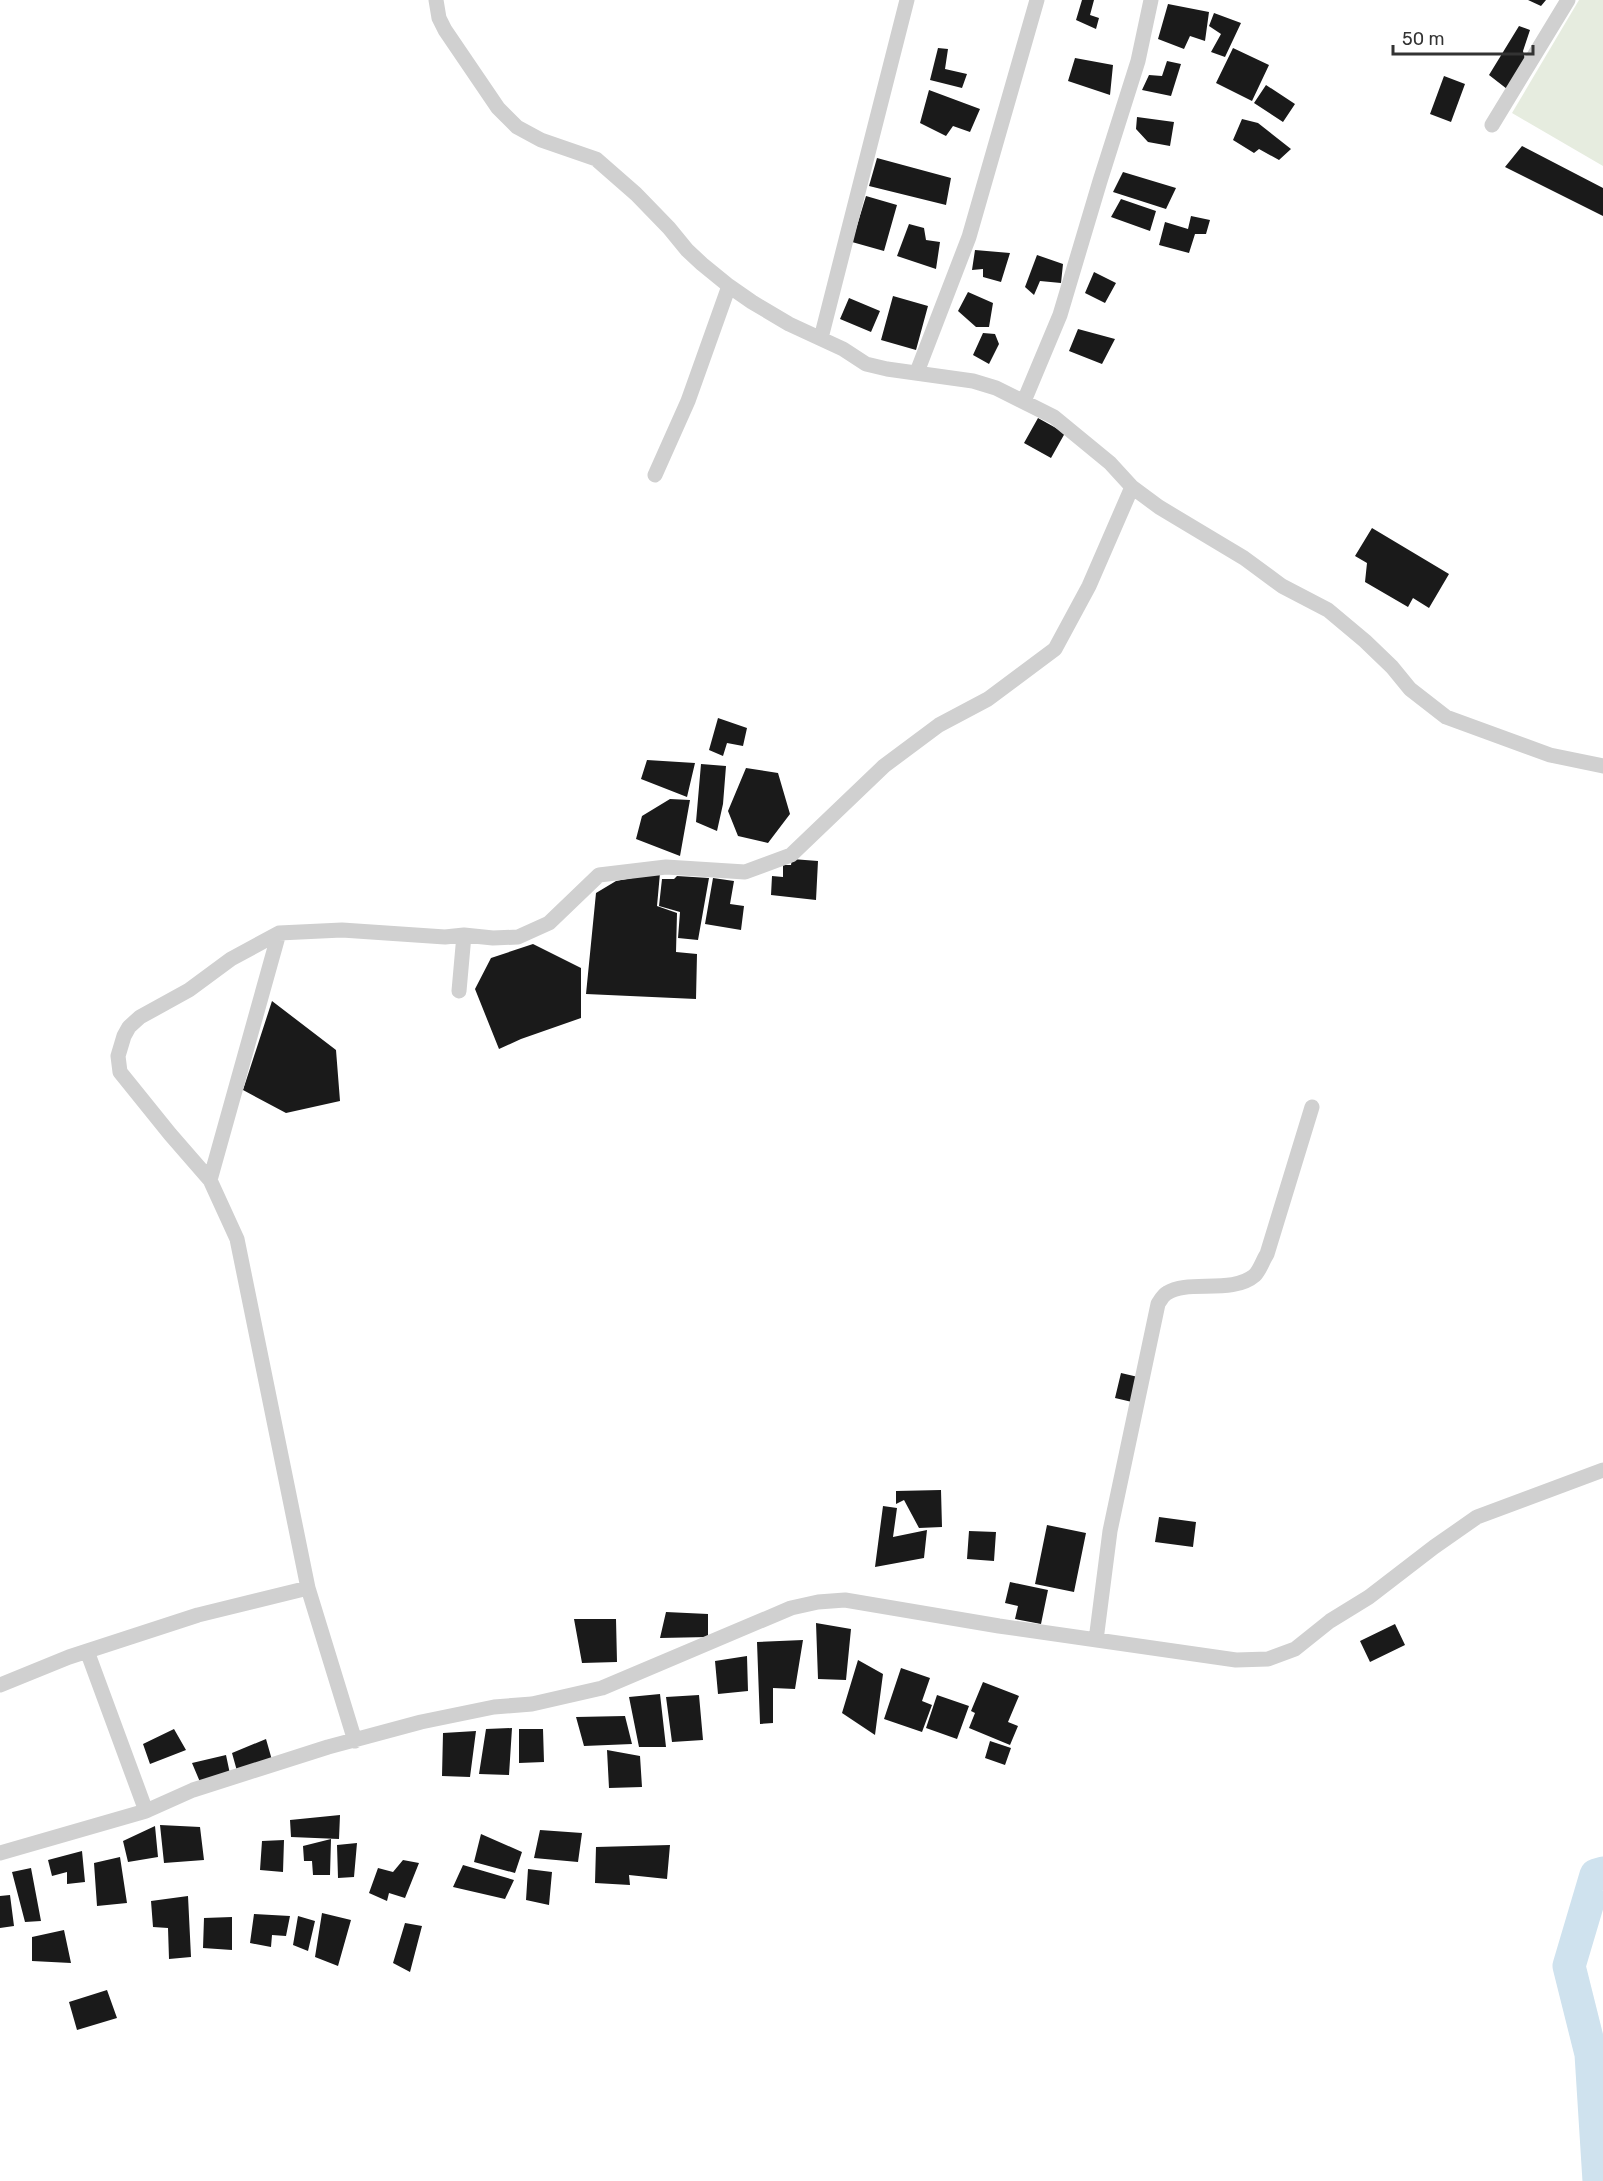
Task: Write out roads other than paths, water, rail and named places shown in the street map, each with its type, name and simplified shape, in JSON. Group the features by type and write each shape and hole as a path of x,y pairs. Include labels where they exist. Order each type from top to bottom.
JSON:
{"street":[{"path":"436,0 445,30 498,108 517,127 541,140 596,159 636,194 687,250 729,286 789,324 843,349 866,364 973,381 996,388 1054,417 1110,463 1132,487 1159,507 1244,558 1282,586 1328,610 1392,667 1410,689 1446,717 1550,755 1603,766"},
{"path":"821,339 907,0"},
{"path":"917,372 969,237 1037,0"},
{"path":"1024,401 1060,315 1138,61 1151,0"},
{"path":"1492,126 1568,0"},
{"path":"655,475 688,401 729,286"},
{"path":"355,1741 308,1588 237,1239 210,1180 120,1072 118,1056 129,1027 140,1017 189,990 231,959 279,933 342,930 444,937 464,935 493,938 518,937 549,923 599,875 666,867 745,872 791,855 884,766 939,725 988,699 1055,649 1089,586 1132,487"},
{"path":"210,1180 279,933"},
{"path":"459,991 464,935"},
{"path":"1096,1640 1110,1532 1158,1304 1166,1293 1180,1288 1222,1286 1242,1282 1256,1274 1267,1254 1312,1107"},
{"path":"0,1852 146,1811 193,1790 328,1747 421,1722 494,1707 532,1704 602,1688 791,1608 818,1602 845,1600 1236,1660 1268,1659 1295,1649 1330,1621 1369,1597 1434,1546 1477,1517 1603,1470"},
{"path":"0,1685 87,1651 198,1615 308,1588"},
{"path":"87,1651 146,1811"}],"waterway":[{"path":"1599,2181 1591,2054 1569,1966 1596,1875 1603,1873"}]}
